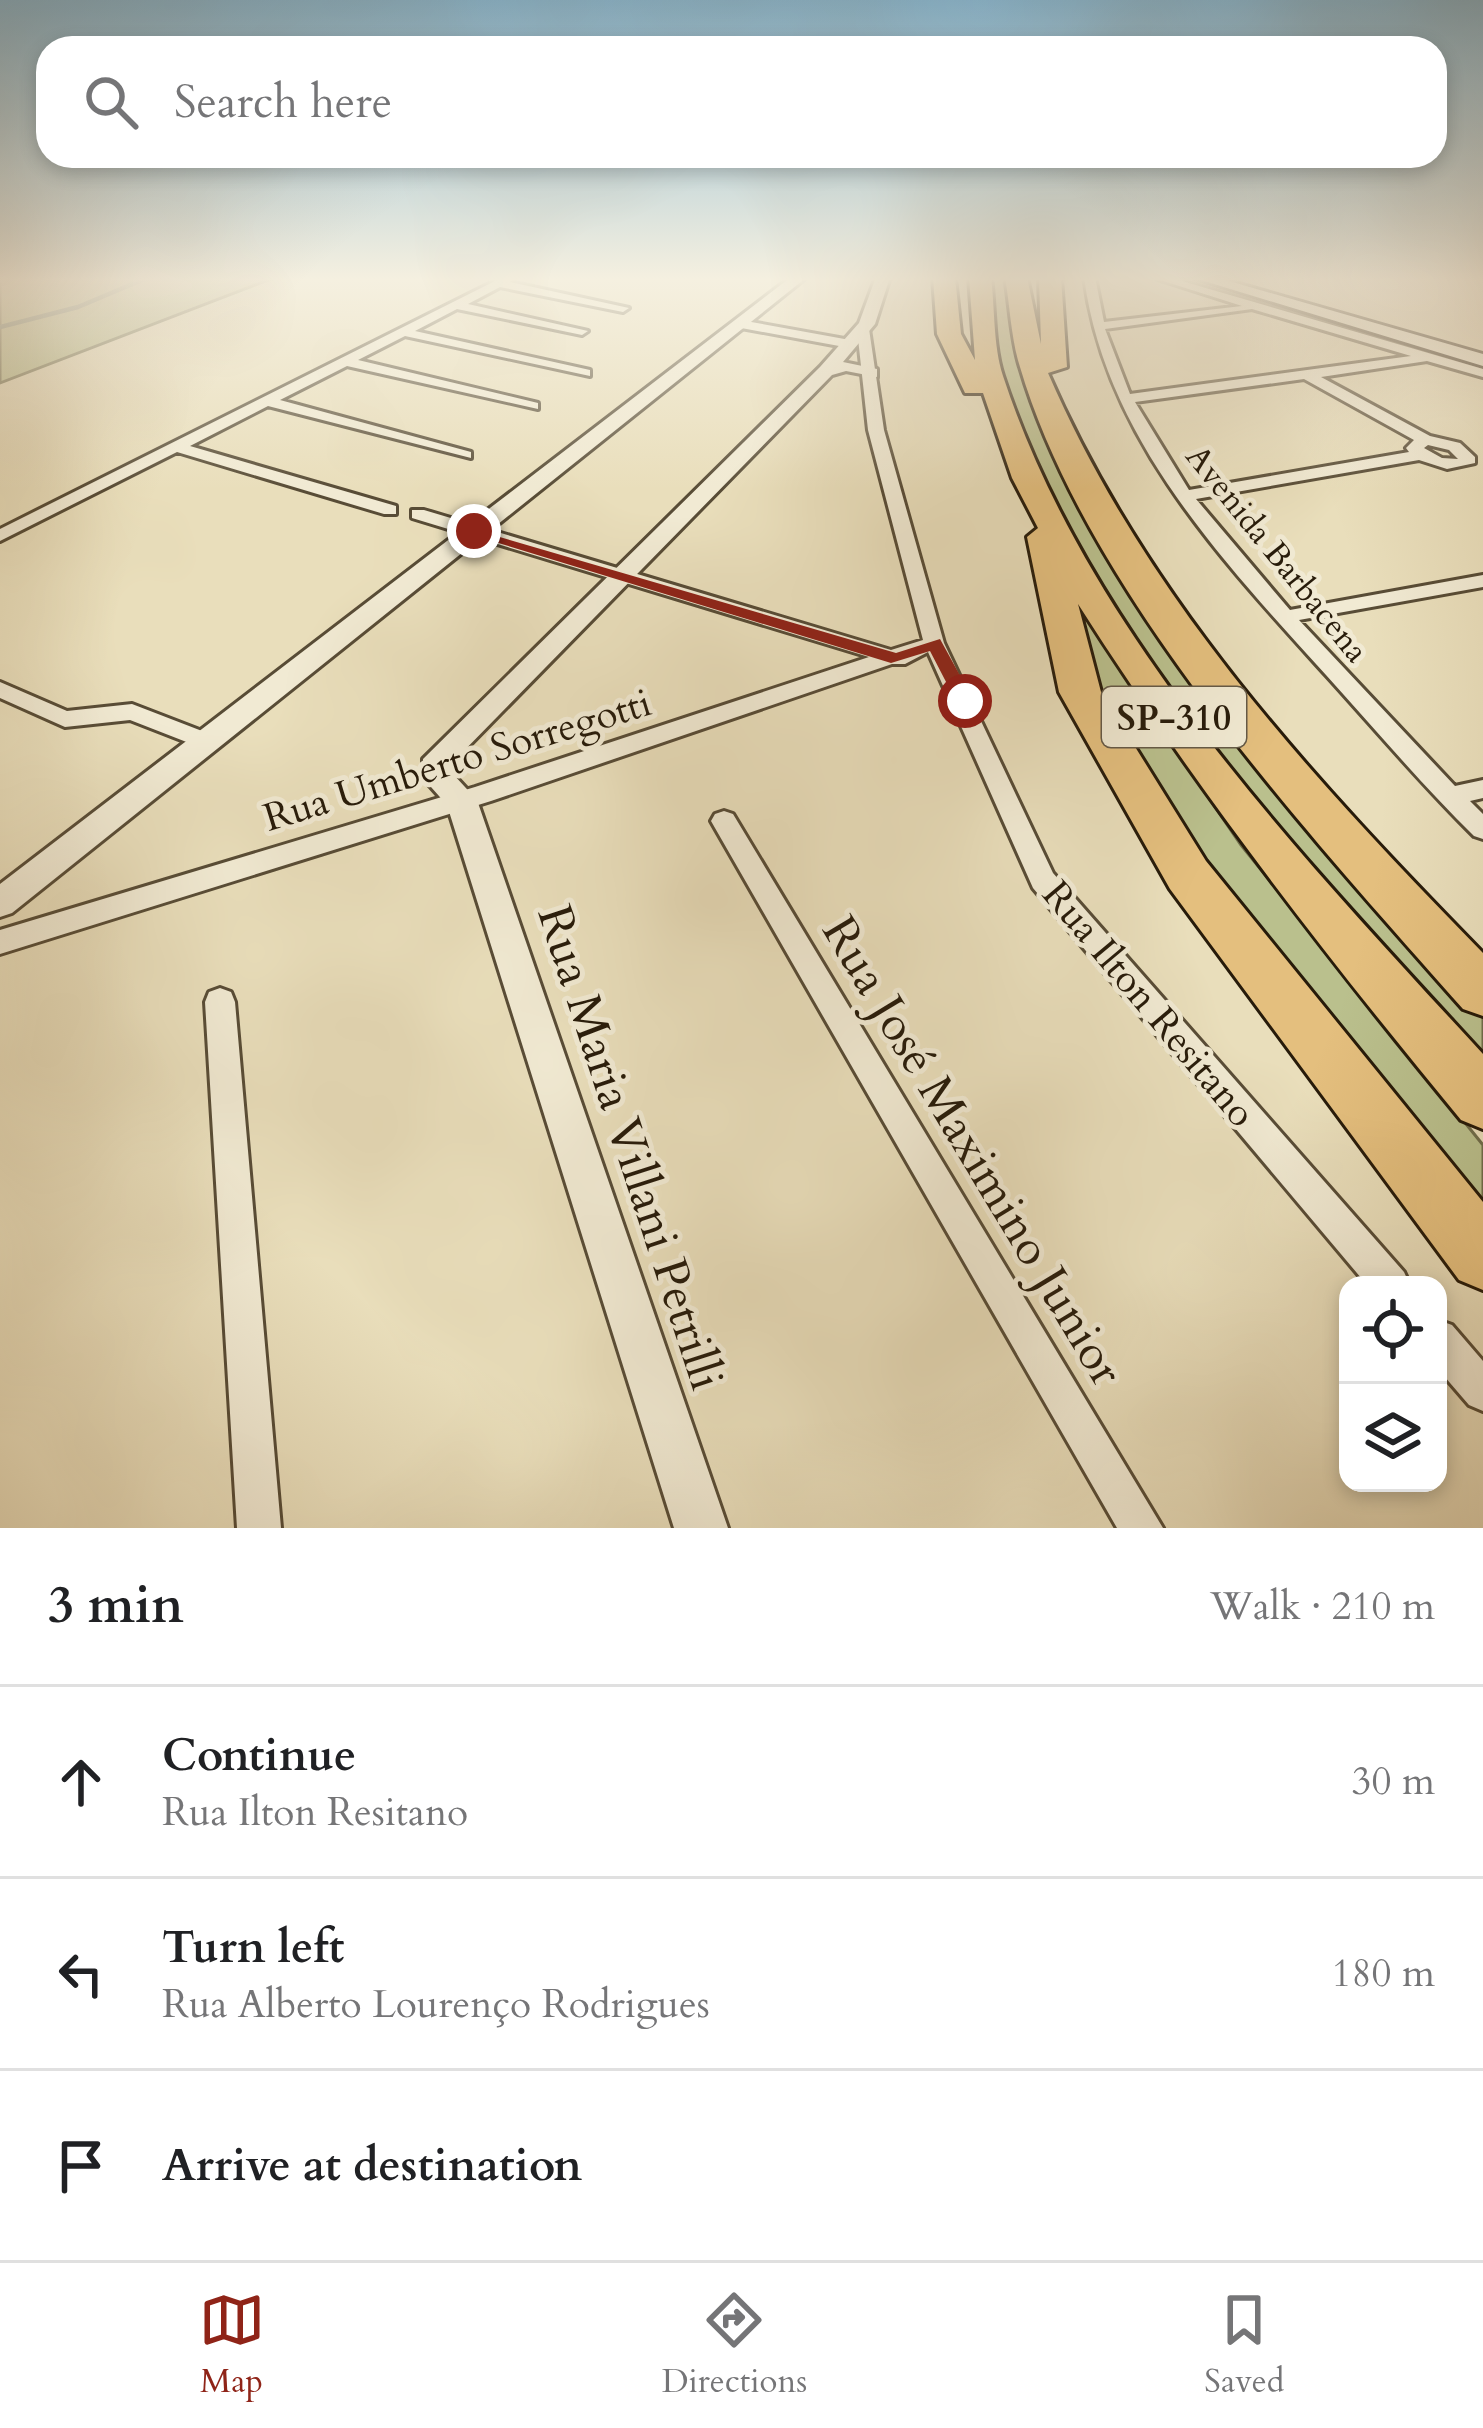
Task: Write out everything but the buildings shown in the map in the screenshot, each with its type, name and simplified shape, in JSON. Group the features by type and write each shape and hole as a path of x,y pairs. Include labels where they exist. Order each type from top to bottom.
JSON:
{"highway":[{"path":"954,348 1012,449"},
{"name":"SP-310","path":"983,348 1012,449 1034,499 1199,753 1483,1099"},
{"name":"SP-310","path":"1027,348 1054,430 1192,650 1330,821 1483,991"},
{"path":"1054,348 1057,401 1077,468"},
{"path":"1034,499 1070,661 1111,752 1188,875 1483,1256"}],"main road":[{"path":"1444,348 1483,360"}],"street":[{"path":"0,536 372,348"},
{"path":"476,348 585,373"},
{"path":"0,903 709,348"},
{"name":"Rua Maria Villani Petrilli","path":"701,1528 461,800 438,778 438,759 846,348"},
{"name":"Rua Ilton Resitano","path":"861,348 872,373 876,430 934,643 1058,901 1383,1276"},
{"name":"Avenida Barbacena","path":"1107,348 1126,399 1184,496 1285,617 1483,829"},
{"path":"1406,348 1483,373"},
{"path":"1126,399 1431,357"},
{"path":"345,362 533,406"},
{"path":"826,371 847,367 872,373"},
{"path":"1309,376 1423,448 1461,456 1483,477"},
{"path":"267,400 465,455"},
{"path":"1461,456 1483,446"},
{"path":"176,447 390,510"},
{"path":"1184,496 1423,448"},
{"path":"418,514 898,659"},
{"path":"1285,617 1483,581"},
{"name":"Rua Umberto Sorregotti","path":"0,942 461,800 898,659 934,643"},
{"path":"0,689 65,719 132,712 207,742"},
{"path":"1449,797 1483,789"},
{"name":"Rua José Maximino Junior","path":"724,821 1141,1528"},
{"path":"220,1002 259,1528"},
{"path":"1447,1349 1483,1390"}],"green space":[{"path":"0,348 90,348 0,383"},
{"path":"994,348 1020,348 1025,379 1048,437 1483,1009 1483,1079 1233,782 1076,553 997,378"},
{"path":"1076,603 1241,845 1483,1145 1483,1222 1219,896 1096,687"}],"route":[{"path":"474,531 898,659 934,643 965,701"}]}
